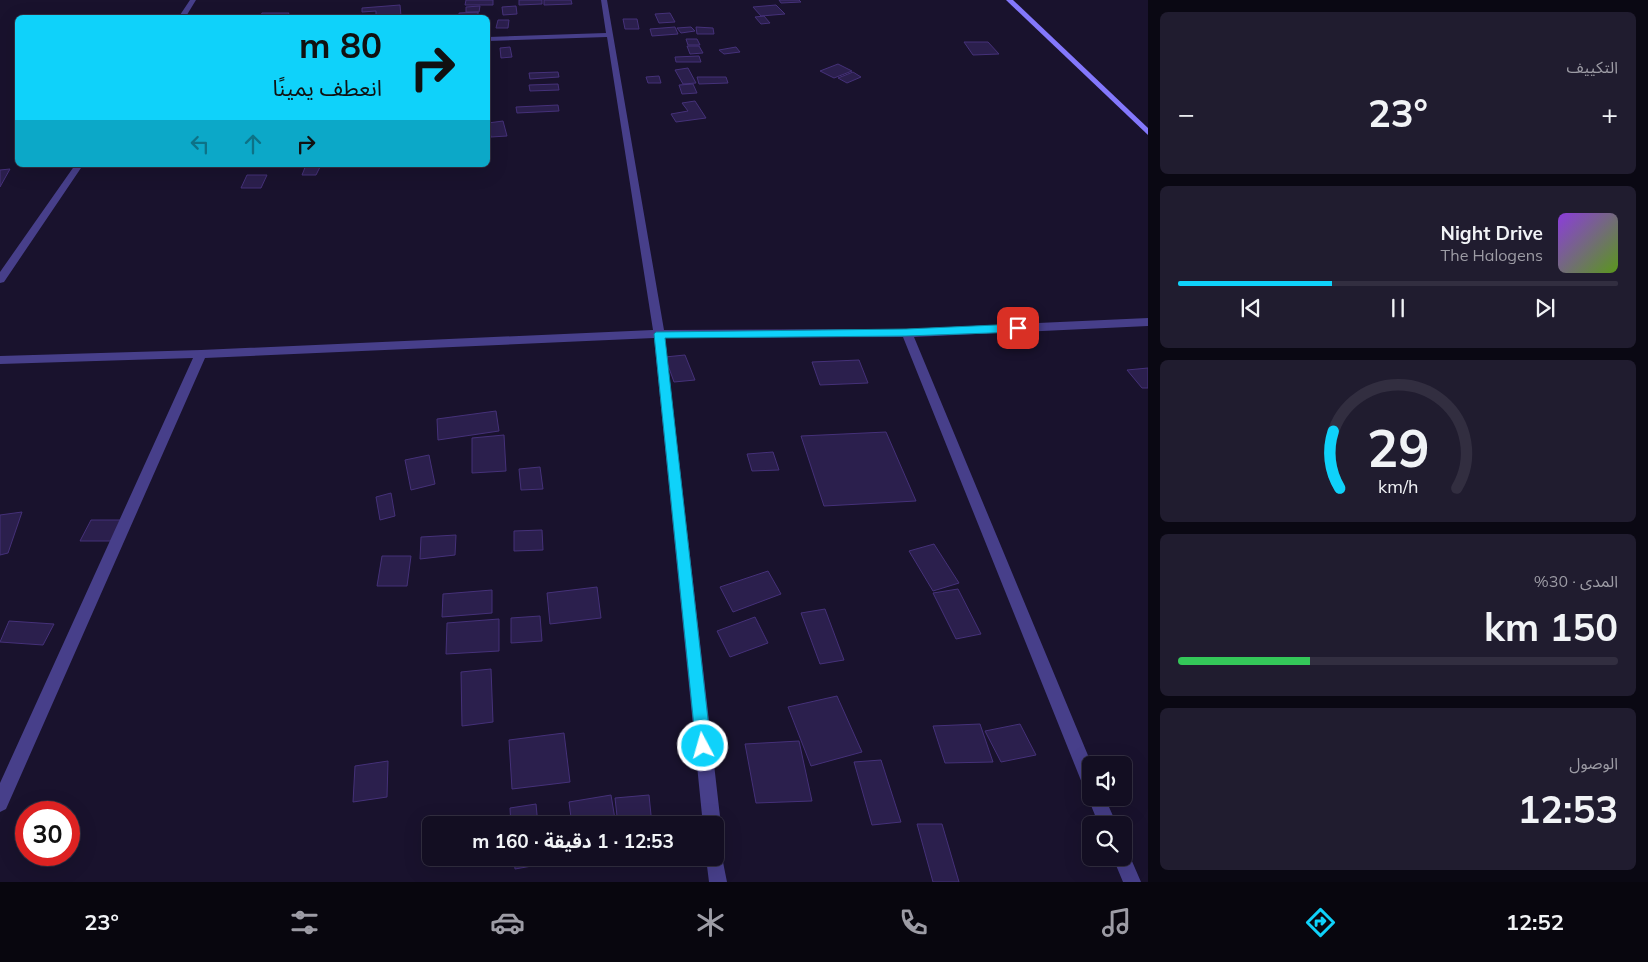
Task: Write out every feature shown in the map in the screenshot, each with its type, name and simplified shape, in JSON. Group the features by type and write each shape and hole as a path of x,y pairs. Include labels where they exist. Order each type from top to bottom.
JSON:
{"street":[{"path":"183,15 193,0"},
{"path":"604,0 659,334 711,816"},
{"path":"1009,0 1148,133"},
{"path":"490,39 609,35"},
{"path":"0,280 78,167"},
{"path":"0,360 200,354 659,334 906,333 1148,322"},
{"path":"906,333 1082,761"},
{"path":"0,803 200,354"},
{"path":"716,866 718,882"},
{"path":"1125,866 1132,882"}],"building":[{"path":"466,0 493,0 493,5 465,5"},
{"path":"519,0 542,0 542,4 519,5"},
{"path":"544,0 571,0 572,4 544,5"},
{"path":"779,0 799,0 801,2 781,3"},
{"path":"400,5 401,15 376,15 376,11 362,12 362,8"},
{"path":"776,5 785,14 761,16 753,7"},
{"path":"480,6 479,12 466,12 466,7"},
{"path":"516,6 517,14 503,15 502,7"},
{"path":"478,12 478,15 459,15 459,13"},
{"path":"262,13 289,13 288,15 261,15"},
{"path":"670,13 675,22 659,23 655,14"},
{"path":"764,16 770,23 761,24 755,17"},
{"path":"623,19 637,19 639,29 625,29"},
{"path":"498,20 509,20 508,28 496,28"},
{"path":"675,27 678,34 652,36 650,29"},
{"path":"691,27 695,31 681,33 677,28"},
{"path":"696,27 713,28 714,34 697,34"},
{"path":"686,39 697,39 700,45 688,45"},
{"path":"964,42 988,42 999,54 973,55"},
{"path":"687,46 699,46 703,53 690,54"},
{"path":"510,47 512,57 501,58 500,48"},
{"path":"736,47 740,52 724,54 719,50"},
{"path":"699,56 701,62 676,62 675,57"},
{"path":"838,64 852,71 834,78 820,71"},
{"path":"688,68 696,83 683,84 675,70"},
{"path":"558,72 559,77 530,79 529,73"},
{"path":"853,72 861,77 847,83 838,78"},
{"path":"659,76 661,83 648,83 646,77"},
{"path":"697,77 726,77 728,83 699,84"},
{"path":"558,84 559,90 530,91 529,85"},
{"path":"693,84 697,93 682,94 679,85"},
{"path":"695,101 706,118 676,122 671,114 688,111 682,103"},
{"path":"558,105 559,111 517,113 516,107"},
{"path":"503,121 507,136 491,137 490,123"},
{"path":"305,167 320,167 316,175 302,175"},
{"path":"10,169 0,187 0,170"},
{"path":"247,175 267,175 261,188 241,188"},
{"path":"685,355 695,380 674,382 665,357"},
{"path":"859,360 868,383 820,385 812,362"},
{"path":"1148,368 1148,388 1142,388 1127,370"},
{"path":"496,411 499,431 438,440 437,419"},
{"path":"886,432 916,501 824,506 801,436"},
{"path":"504,435 506,471 472,473 472,438"},
{"path":"773,452 779,470 752,471 747,454"},
{"path":"429,455 435,484 411,490 405,460"},
{"path":"540,467 543,489 521,490 519,469"},
{"path":"391,493 395,516 380,520 376,497"},
{"path":"22,512 8,553 0,555 0,515"},
{"path":"91,520 121,520 111,541 80,541"},
{"path":"542,530 543,550 514,551 514,531"},
{"path":"456,535 455,555 420,559 421,537"},
{"path":"934,544 959,583 933,591 909,551"},
{"path":"382,556 411,556 407,586 377,586"},
{"path":"768,571 781,594 733,612 720,587"},
{"path":"597,587 601,618 550,624 547,593"},
{"path":"958,589 981,634 956,639 933,593"},
{"path":"492,590 492,613 442,617 443,594"},
{"path":"825,609 844,660 820,664 801,613"},
{"path":"540,616 542,641 511,643 511,618"},
{"path":"755,617 768,643 730,657 717,631"},
{"path":"499,619 499,651 446,654 447,623"},
{"path":"9,621 54,624 43,645 0,642"},
{"path":"491,669 493,722 462,726 461,672"},
{"path":"837,696 862,752 811,766 788,707"},
{"path":"980,724 993,762 945,763 933,726"},
{"path":"1020,724 1036,755 1001,762 985,731"},
{"path":"564,733 570,782 512,789 509,740"},
{"path":"799,741 812,801 756,803 745,744"},
{"path":"881,760 901,822 872,825 854,762"},
{"path":"388,761 387,797 353,802 355,766"},
{"path":"611,795 614,816 571,816 569,802"},
{"path":"649,795 651,816 617,816 615,798"},
{"path":"536,804 537,816 510,816 510,808"},
{"path":"917,824 942,824 959,882 933,882"},
{"path":"515,866 532,866 515,869"}],"route":[{"path":"703,746 659,334 906,333 1018,328"}]}
